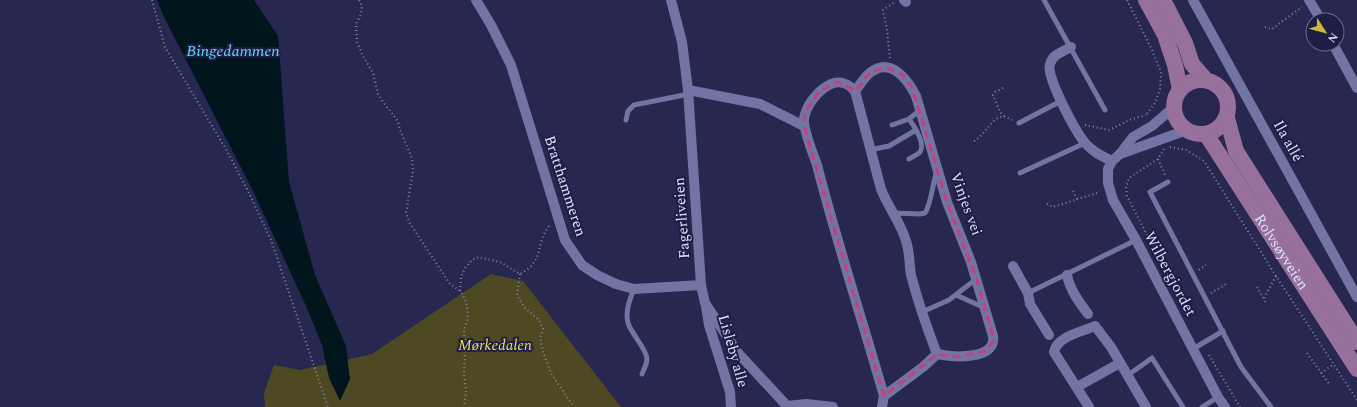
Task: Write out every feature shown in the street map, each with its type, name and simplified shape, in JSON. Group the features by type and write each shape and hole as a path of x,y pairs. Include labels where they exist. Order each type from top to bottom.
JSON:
{"main road":[{"path":"1146,0 1164,35 1175,65 1180,89"},
{"path":"1163,0 1185,43 1192,64 1206,80"},
{"path":"1206,80 1215,83 1223,90 1228,98 1229,108 1227,118 1218,129 1206,134 1196,134 1187,130 1177,121 1174,108 1175,98 1180,89 1192,81 1206,80"},
{"name":"Rolvsøyveien","path":"1227,118 1236,151 1357,342"},
{"name":"Rolvsøyveien","path":"1206,134 1357,369"}],"street":[{"name":"Bratthammeren","path":"476,0 491,25 511,65 564,240 582,265 597,275 616,284 634,289 701,285"},
{"name":"Fagerliveien","path":"671,0 682,42 688,92 701,285 705,303 738,353 788,407"},
{"name":"Ila allé","path":"1193,0 1357,297"},
{"path":"1312,2 1317,12"},
{"path":"1071,47 1054,56 1049,65 1050,78 1085,144 1095,152 1112,161 1120,154 1133,137 1152,126 1174,108"},
{"path":"1337,52 1357,88"},
{"path":"856,91 870,72 881,68 892,68"},
{"name":"Vinjes vei","path":"892,68 901,74 912,87 916,96 951,215 964,243 977,280 994,340 990,349 966,356 957,357 937,354"},
{"path":"882,407 884,396 823,190 813,151 804,126 805,112 809,105 825,87 837,82 842,83 856,91 881,189 886,202 904,234 907,244 911,274 922,312 937,354 884,396"},
{"path":"688,92 760,104 804,126"},
{"path":"1120,154 1187,130"},
{"name":"Wilbergjordet","path":"1112,161 1107,176 1109,190 1218,397 1225,407"},
{"path":"1013,266 1028,293 1030,304 1049,335"},
{"path":"1067,275 1068,282 1075,296 1088,314"},
{"name":"Lisleby alle","path":"705,303 709,325 730,392 731,407"},
{"path":"1089,407 1054,352 1055,348 1062,340 1095,326 1128,375 1146,407"},
{"path":"1077,387 1120,363"},
{"path":"788,407 806,404 833,407"}],"lane":[{"path":"1044,0 1105,110"},
{"path":"626,120 628,111 634,106 688,92"},
{"path":"1019,123 1061,101"},
{"path":"892,125 909,119 920,110"},
{"path":"909,119 916,130 922,145 919,152 909,159"},
{"path":"870,150 888,146 916,130"},
{"path":"1020,173 1085,144"},
{"path":"892,213 925,213 928,207 932,184 937,168"},
{"path":"1168,182 1150,192 1224,331 1241,367 1271,407"},
{"path":"1028,293 1136,240"},
{"path":"922,312 941,305 971,282 977,280"},
{"path":"634,289 627,316 630,329 647,357 642,374"},
{"path":"956,295 985,308"},
{"path":"1193,349 1224,331"},
{"path":"1128,375 1152,358 1183,407"},
{"path":"1202,407 1218,397"}],"path":[{"path":"152,0 165,47 227,151 248,190 271,240 328,407"},
{"path":"359,0 362,6 361,14 356,24 357,42 373,73 378,94 398,121 400,130 412,158 413,170 406,213 409,222 450,284 460,291 465,298 468,310 464,330 466,351 464,375 466,391 464,407"},
{"path":"1074,123 1109,130 1132,119 1146,115 1155,102 1160,89 1161,72 1151,48 1127,0"},
{"path":"892,68 893,64 890,59 883,10 903,1"},
{"path":"1265,27 1272,29 1312,2"},
{"path":"1003,88 995,92 993,95 1000,112 1004,116 1019,123"},
{"path":"1146,115 1152,126"},
{"path":"974,141 982,135 994,120 1004,116"},
{"path":"1173,286 1134,212 1126,191 1129,178 1158,159 1165,146 1186,150 1204,161 1276,276 1357,400"},
{"path":"1158,159 1168,182"},
{"path":"1047,204 1053,207 1109,190"},
{"path":"1074,191 1077,199"},
{"path":"558,217 548,227 542,238 536,260 531,267 520,274 517,296 524,307 539,320 542,329 540,338 544,355 552,375 574,407"},
{"path":"460,291 461,277 465,268 472,260 478,257 500,262 520,274"},
{"path":"1197,271 1206,265"},
{"path":"1264,298 1276,276"},
{"path":"1208,295 1228,283"},
{"path":"1257,288 1266,303"},
{"path":"1307,353 1330,385"},
{"path":"1321,373 1334,364"}],"highlighted area":[{"path":"887,68 901,74 912,87 947,202 977,280 994,340 986,351 957,357 937,354 884,396 804,126 805,112 819,92 837,82 856,91 870,72"}],"green space":[{"name":"Mørkedalen","path":"491,274 523,281 621,407 265,407 264,393 274,365 300,370 372,354"}],"water":[{"name":"Bingedammen","path":"157,0 254,0 278,36 289,182 315,275 346,346 350,379 340,401 329,378 322,345 307,308 253,191 163,15"}]}
